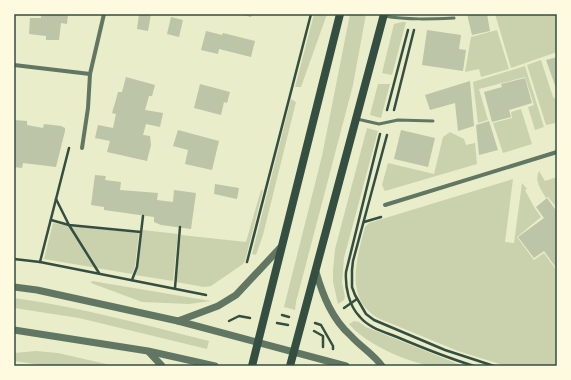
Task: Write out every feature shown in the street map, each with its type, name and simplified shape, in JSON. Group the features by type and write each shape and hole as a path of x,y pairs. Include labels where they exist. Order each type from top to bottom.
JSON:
{"main road":[{"path":"252,366 280,248 340,14"},
{"path":"290,366 384,15"}],"street":[{"path":"82,148 88,108 90,74 104,14"},
{"path":"14,65 90,74"},
{"path":"385,205 557,152"},
{"path":"178,321 218,306 236,295 280,248"},
{"path":"316,272 323,296 335,318 345,331 375,357 382,366"},
{"path":"14,287 37,290 178,321 346,366"},
{"path":"14,330 148,351 215,366"},
{"path":"148,351 162,366"}],"lane":[{"path":"384,15 396,18 424,20 454,18"},
{"path":"357,119 379,124 398,120 433,121"}],"path":[{"path":"247,264 311,14"},
{"path":"416,24 354,261 352,287 366,314 374,320 446,350 494,366"},
{"path":"40,262 69,146"},
{"path":"56,198 68,225 99,273"},
{"path":"363,202 346,272 346,286 351,303 360,318 370,325 438,354 474,366"},
{"path":"132,280 137,267 143,216"},
{"path":"51,220 68,225 141,232"},
{"path":"174,288 180,227"},
{"path":"14,260 40,262 209,295"},
{"path":"340,311 357,299"},
{"path":"228,324 229,321 239,316 243,317"},
{"path":"280,324 289,326"},
{"path":"321,325 333,346 332,351"},
{"path":"312,330 318,332 322,336 324,341 323,349"},
{"path":"322,336 332,330"}],"green space":[{"path":"314,14 327,14 301,87 295,87"},
{"path":"350,14 366,14 353,85 295,310 284,307 322,156"},
{"path":"495,14 557,14 557,52 511,68"},
{"path":"406,22 392,75 382,73 394,24"},
{"path":"497,30 509,69 481,77 479,69 465,72 471,37"},
{"path":"541,60 553,97 557,100 557,127 556,123 546,125 527,65"},
{"path":"525,66 544,127 535,130 528,107 534,105 525,77 479,89 488,120 478,123 473,82"},
{"path":"378,84 390,84 381,118 370,115"},
{"path":"291,99 296,102 263,235 256,255 252,254"},
{"path":"521,109 532,144 503,153 493,123 512,118 511,112"},
{"path":"367,128 378,131 344,258 342,282 345,297 344,300 338,304 333,282 335,249"},
{"path":"450,132 464,139 466,145 475,143 477,164 385,191 382,185 388,163 434,174 443,137"},
{"path":"539,171 545,181 557,177 556,207 548,197 546,198 540,188 537,178"},
{"path":"513,179 505,242 514,243 522,183 527,189 525,190 541,217 517,237 534,260 544,253 557,271 557,366 506,366 458,351 380,319 368,311 361,301 357,290 356,265 365,227 369,223"},
{"path":"261,190 263,190 243,264 211,286 204,287 176,282 181,235 246,242"},
{"path":"53,223 139,233 135,266 132,274 44,259"},
{"path":"143,230 178,234 173,281 135,275"},
{"path":"92,281 211,301 189,304 142,302 91,283"},
{"path":"14,298 88,311 209,341 207,349 79,318 14,308"},
{"path":"354,321 463,366 432,366 410,361 387,351 365,338 349,324"},
{"path":"36,351 58,353 115,366 48,366 14,361 14,353"}],"building":[{"path":"41,14 68,14 67,24 61,23 59,40 46,40 46,36 29,34 30,18 41,18"},
{"path":"139,14 151,14 148,31 137,29"},
{"path":"238,14 252,14 251,17"},
{"path":"467,14 487,14 490,31 472,35"},
{"path":"171,17 183,20 179,37 167,34"},
{"path":"427,30 461,35 459,49 466,50 463,71 422,65"},
{"path":"206,31 222,35 223,33 255,41 251,57 219,49 218,54 201,50"},
{"path":"557,57 557,91 546,60"},
{"path":"126,77 155,85 152,96 149,96 145,110 163,113 160,127 146,124 143,135 150,136 151,145 147,161 107,152 110,141 95,138 98,125 113,128 116,114 112,113 118,92 122,92"},
{"path":"525,78 532,103 509,110 511,117 492,122 484,92 502,87 501,84"},
{"path":"470,81 474,126 458,131 455,103 430,110 425,95"},
{"path":"200,84 230,92 227,103 224,102 221,115 194,108"},
{"path":"14,120 27,121 27,125 43,128 44,124 61,126 65,128 56,167 23,163 22,168 14,167"},
{"path":"489,121 498,150 479,155 476,125"},
{"path":"178,130 219,141 212,170 185,164 188,150 173,146"},
{"path":"401,130 435,138 428,167 394,159"},
{"path":"95,175 106,176 105,180 121,182 120,190 158,193 157,200 173,202 174,190 196,193 191,229 161,225 154,222 154,217 104,210 104,207 91,205"},
{"path":"215,184 239,188 237,199 214,194"},
{"path":"547,198 555,209 557,207 557,269 544,251 534,258 518,237 544,218 536,207"}]}
